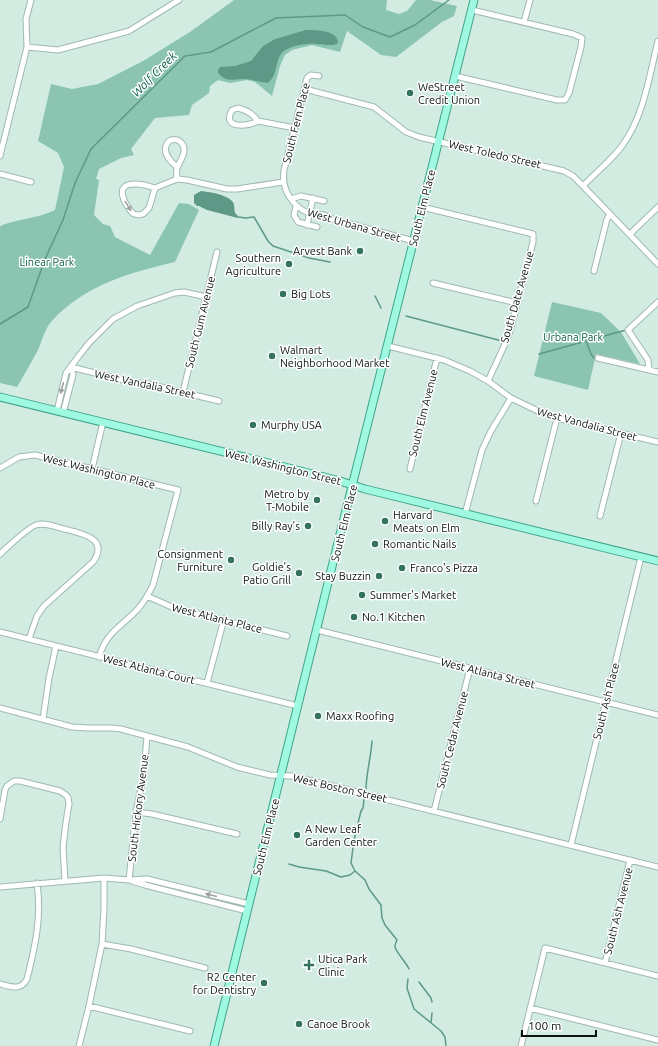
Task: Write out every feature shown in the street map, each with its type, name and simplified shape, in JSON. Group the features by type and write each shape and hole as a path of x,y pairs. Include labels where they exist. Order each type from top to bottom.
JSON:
{"main road":[{"name":"South Elm Place","path":"214,1046 474,0"},
{"name":"West Washington Street","path":"0,397 465,514 641,557 658,559"}],"street":[{"path":"0,156 27,47 26,19 31,0"},
{"path":"27,47 58,50 129,31 179,0"},
{"path":"524,22 530,0"},
{"path":"455,76 557,100 565,100 569,93 581,47 582,38 573,34 472,10"},
{"path":"583,186 618,150 634,127 640,113 658,41"},
{"name":"South Fern Place","path":"283,182 284,170 309,75 319,76"},
{"name":"West Toledo Street","path":"305,89 374,107 406,132 419,137 564,171 573,176 658,264"},
{"path":"258,121 254,116 238,108 232,110 230,116 232,122 240,126 251,125 258,121 295,128"},
{"path":"177,168 170,161 166,150 167,144 171,140 178,140 184,148 182,161 177,168 177,179"},
{"path":"0,174 31,182"},
{"path":"155,188 149,208 143,214 138,215 132,213 123,197 125,187 130,184 155,188 177,179 233,189 283,182"},
{"name":"West Urbana Street","path":"283,182 296,206 309,213 325,215 335,220 414,241"},
{"name":"West Urbana Street","path":"291,199 302,196 324,201"},
{"path":"307,225 313,198"},
{"name":"West Urbana Street","path":"296,206 294,215 296,220 300,223 317,227"},
{"name":"South Date Avenue","path":"422,206 533,234 533,242 505,344 488,381"},
{"path":"630,234 658,207"},
{"path":"594,271 607,219 610,214"},
{"name":"South Gum Avenue","path":"183,392 217,252"},
{"path":"433,283 517,303"},
{"path":"60,412 66,373 103,328 124,312 175,293 184,292 206,297"},
{"path":"649,370 648,360 628,330 658,302"},
{"name":"West Vandalia Street","path":"388,346 437,358 470,371 488,381 511,398 530,408 557,418 658,442"},
{"name":"South Elm Avenue","path":"410,469 437,358"},
{"path":"598,358 658,372"},
{"name":"West Vandalia Street","path":"71,367 130,382 148,384 219,401"},
{"path":"465,514 482,450 491,431 511,398"},
{"path":"536,501 557,418"},
{"path":"92,469 103,422"},
{"path":"600,516 620,433"},
{"name":"West Washington Place","path":"0,468 19,457 35,455 178,490 156,578 147,596"},
{"path":"0,554 31,527 40,524 46,524 87,535 95,541 98,552 93,562 44,606 37,616 29,639"},
{"name":"South Ash Place","path":"571,845 641,557"},
{"path":"99,657 101,648 110,634 139,608 147,596"},
{"name":"West Atlanta Place","path":"147,596 174,608 287,636"},
{"path":"207,683 224,620"},
{"name":"West Atlanta Street","path":"317,630 658,715"},
{"name":"West Atlanta Court","path":"0,632 298,706"},
{"path":"43,719 49,678 56,646"},
{"name":"South Cedar Avenue","path":"434,811 470,668"},
{"name":"West Boston Street","path":"0,708 76,727 112,728 148,736 188,747 237,768 270,776 292,776 658,867"},
{"name":"South Hickory Avenue","path":"130,880 136,812 144,773 148,736"},
{"path":"0,819 5,790 14,781 20,781 60,791 66,795 69,804 63,847 65,881"},
{"path":"136,812 152,814 237,834"},
{"name":"South Ash Avenue","path":"605,963 630,860"},
{"path":"0,887 104,878 130,880 145,886 248,908"},
{"path":"79,1046 102,944 104,878"},
{"path":"0,984 19,988 27,979 36,942 39,911 38,883"},
{"path":"102,944 131,949 205,968"},
{"path":"521,1046 545,948 658,976"},
{"path":"89,1006 190,1031"},
{"path":"530,1008 658,1040"}],"green space":[{"name":"Linear Park","path":"234,0 387,0 386,10 399,14 407,11 416,0 430,0 457,6 454,16 442,22 396,57 381,55 347,31 340,52 312,45 292,50 285,55 280,66 272,96 255,82 247,80 230,83 218,80 210,86 209,93 192,105 189,115 155,118 131,149 134,155 121,158 99,169 96,179 99,180 94,215 103,224 110,226 115,237 150,255 179,203 189,204 199,210 175,262 108,282 78,299 64,309 51,322 45,332 38,350 17,387 0,383 0,227 8,223 42,215 55,210 64,167 58,153 38,141 51,84 72,89 98,84 143,61 190,32"},
{"name":"Urbana Park","path":"552,302 601,313 621,332 640,364 596,354 588,390 534,376"}],"shaded area":[{"path":"306,30 331,33 337,39 338,43 331,45 305,44 287,49 281,54 274,75 268,83 245,79 231,80 218,73 220,67 235,66 251,61 263,46 275,39"},
{"path":"201,191 217,194 229,199 233,202 235,213 239,217 207,210 197,206 194,203 194,195"}],"waterway":[{"name":"Wolf Creek","path":"0,324 28,307 45,259 63,220 75,183 91,149 185,56 211,52 276,18 345,15 363,27 390,37 415,25 449,0"},
{"path":"239,217 254,217 268,241 273,246 309,258 330,262"},
{"path":"375,296 381,308"},
{"path":"406,316 502,341"},
{"path":"539,354 626,330"},
{"path":"586,341 591,354 594,358 597,358"},
{"path":"366,790 372,741"},
{"path":"364,799 354,840 351,863 355,871 365,880 369,889 381,905 382,918 385,925 397,940 395,948 409,969"},
{"path":"289,864 326,871 341,877 350,875 355,871"},
{"path":"408,979 407,988 414,1009 441,1031 445,1037 446,1046"},
{"path":"419,982 431,998 432,1002"},
{"path":"431,1023 432,1013"}],"place":[{"name":"WeStreet Credit Union","path":"410,93"},
{"name":"Arvest Bank","path":"360,251"},
{"name":"Southern Agriculture","path":"289,264"},
{"name":"Big Lots","path":"283,294"},
{"name":"Walmart Neighborhood Market","path":"272,356"},
{"name":"Murphy USA","path":"253,425"},
{"name":"Metro by T-Mobile","path":"317,500"},
{"name":"Harvard Meats on Elm","path":"385,521"},
{"name":"Billy Ray's","path":"308,526"},
{"name":"Romantic Nails","path":"375,544"},
{"name":"Consignment Furniture","path":"231,560"},
{"name":"Franco's Pizza","path":"402,568"},
{"name":"Goldie's Patio Grill","path":"299,573"},
{"name":"Stay Buzzin","path":"379,576"},
{"name":"Summer's Market","path":"362,595"},
{"name":"No.1 Kitchen","path":"354,617"},
{"name":"Maxx Roofing","path":"318,716"},
{"name":"A New Leaf Garden Center","path":"297,835"},
{"name":"Utica Park Clinic","path":"309,965"},
{"name":"R2 Center for Dentistry","path":"264,983"},
{"name":"Canoe Brook","path":"299,1024"}]}
